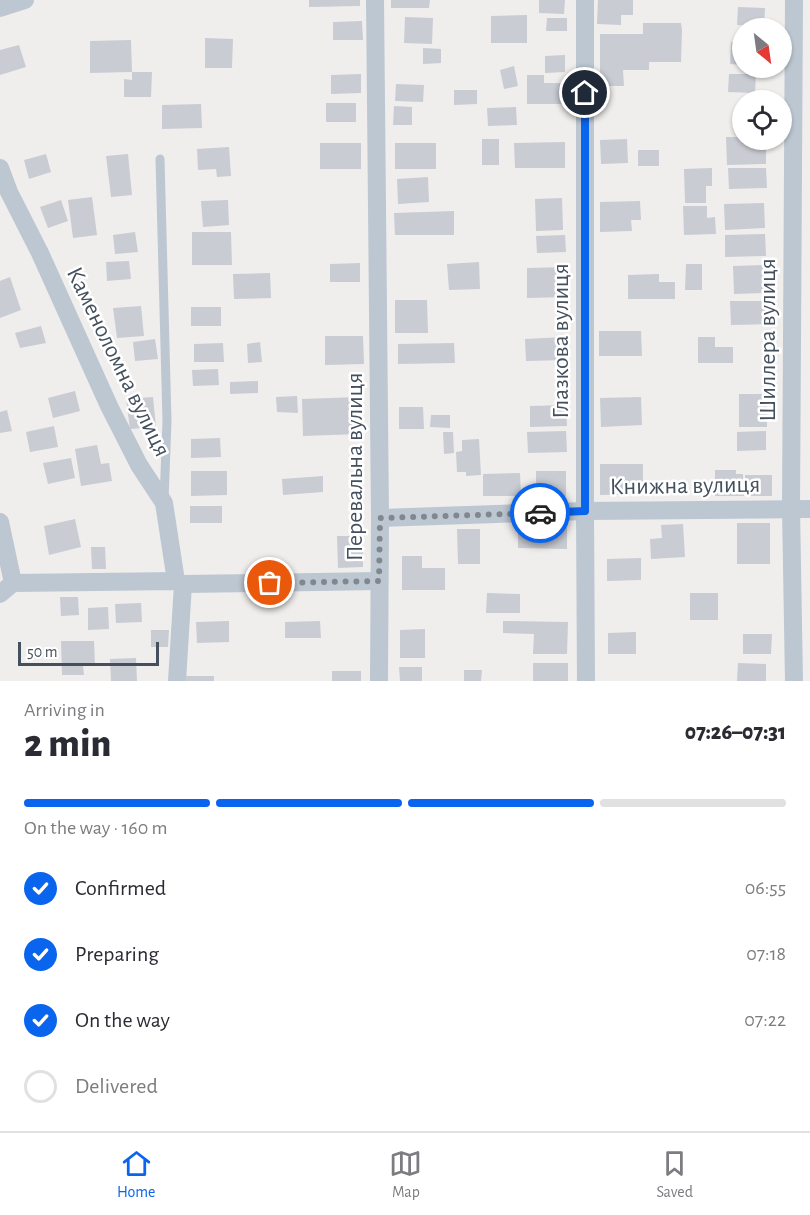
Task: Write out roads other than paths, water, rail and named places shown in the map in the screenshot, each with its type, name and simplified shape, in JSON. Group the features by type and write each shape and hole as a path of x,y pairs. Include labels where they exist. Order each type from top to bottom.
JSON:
{"street":[{"path":"0,8 25,0"},
{"name":"Перевальна вулиця","path":"375,0 380,518 379,681"},
{"name":"Глазкова вулиця","path":"585,0 586,681"},
{"name":"Шиллера вулиця","path":"794,0 791,508 794,681"},
{"name":"Каменоломна вулиця","path":"0,168 9,192 40,253 109,406 139,465 164,503 180,583 177,681"},
{"name":"Книжна вулиця","path":"380,518 585,511 810,508"},
{"path":"0,522 6,589 180,583 379,581"}],"lane":[{"path":"160,159 167,421 164,503"}]}
